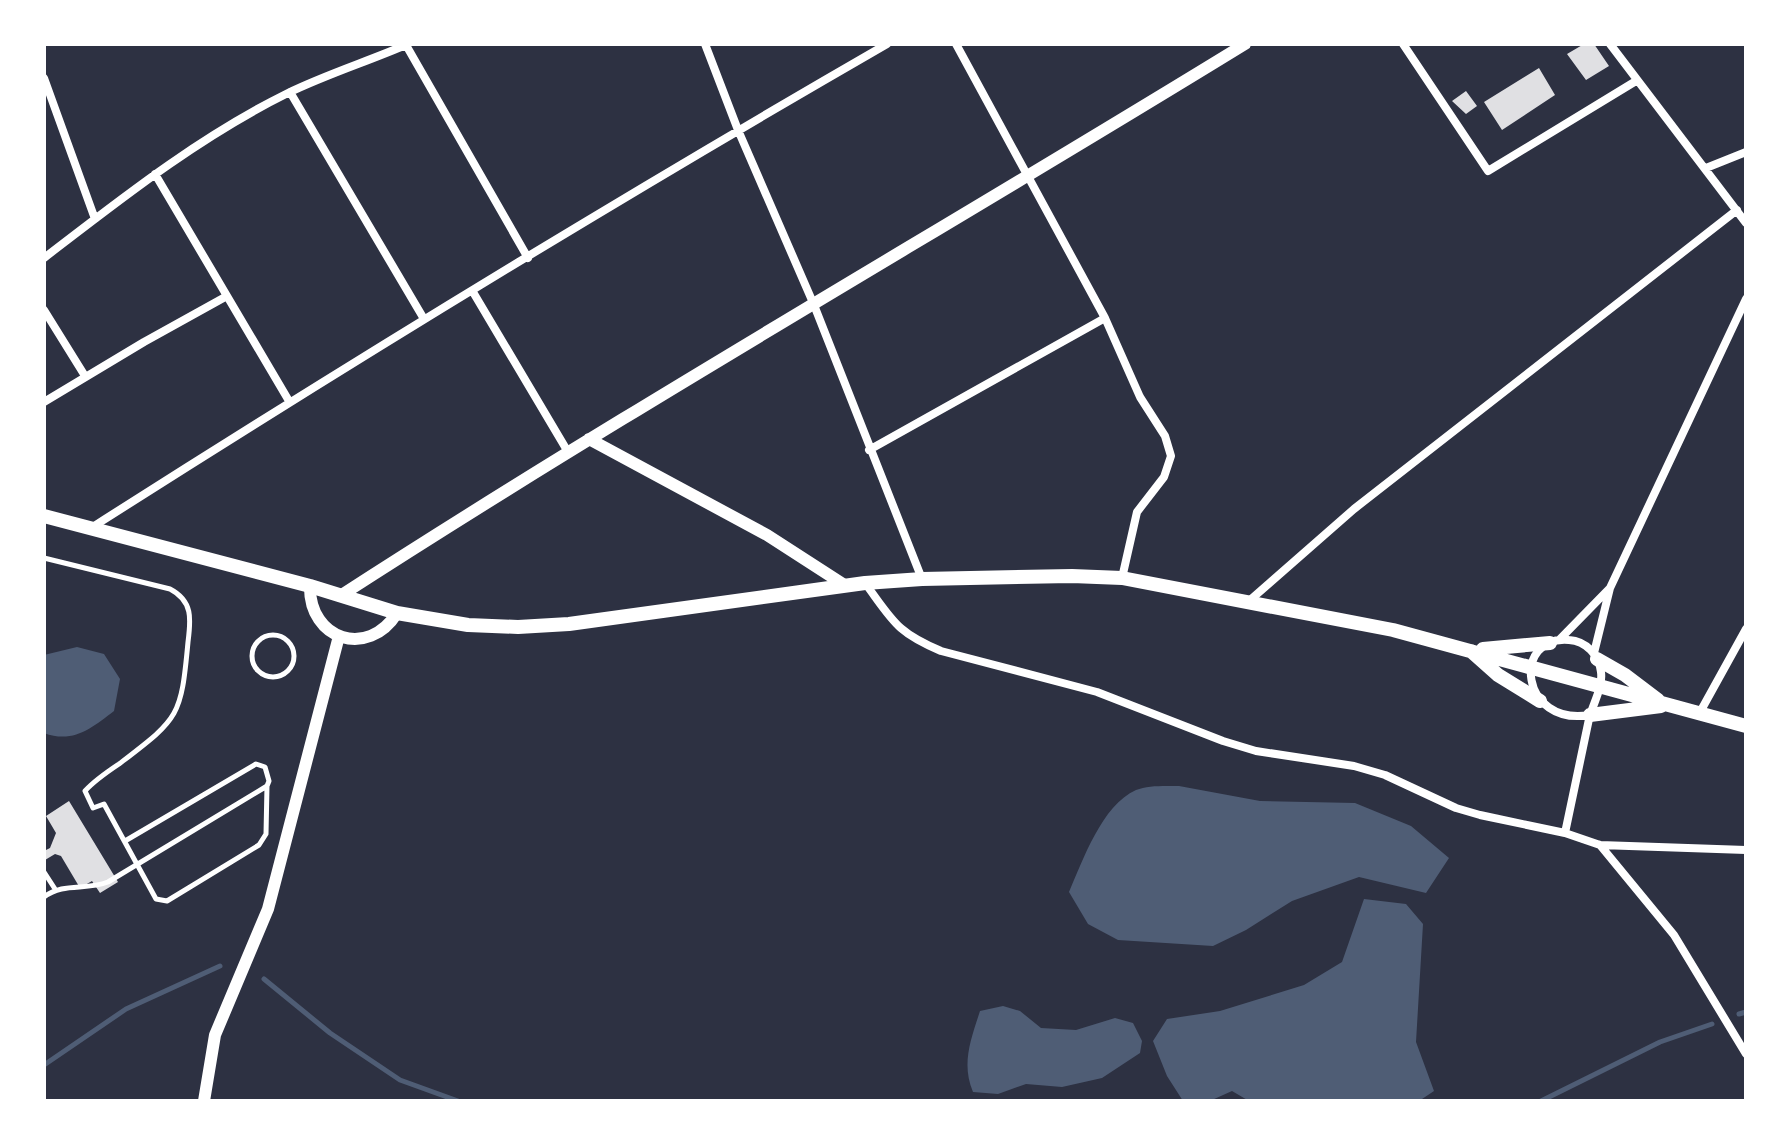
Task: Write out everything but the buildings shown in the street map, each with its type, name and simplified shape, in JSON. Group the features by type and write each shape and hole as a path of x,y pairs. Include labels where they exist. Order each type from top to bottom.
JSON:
{"main road":[{"path":"44,516 310,586 397,613 468,625 556,625 865,583 1072,576 1122,578 1393,630 1746,726"},
{"path":"1471,650 1555,642"},
{"path":"1471,650 1498,675 1540,701"},
{"path":"1596,656 1665,705"},
{"path":"1590,715 1665,705"}],"street":[{"path":"44,258 155,174 221,130 290,92 407,44 528,258"},
{"path":"705,44 738,130 814,305 922,579"},
{"path":"90,529 289,401 738,130 887,44"},
{"path":"956,44 1105,318 1140,397 1165,436 1171,456 1164,477 1137,512 1122,578"},
{"path":"340,596 589,439 1245,44"},
{"path":"1403,44 1488,171 1636,81"},
{"path":"1613,45 1636,81 1746,223"},
{"path":"44,78 95,219"},
{"path":"290,92 424,319"},
{"path":"1706,168 1746,152"},
{"path":"155,174 289,401"},
{"path":"1249,601 1354,509 1737,210"},
{"path":"473,292 568,452"},
{"path":"44,402 227,296"},
{"path":"1565,833 1590,715 1600,686 1596,656 1610,588 1746,299"},
{"path":"44,310 85,376"},
{"path":"869,450 1105,318"},
{"path":"589,439 767,535 846,586"},
{"path":"865,583 897,628 909,637 941,651 1097,692 1223,741 1256,751 1354,766 1385,775 1456,808 1565,833 1600,845 1746,850"},
{"path":"310,586 309,598 318,620 328,631 339,636 368,638 385,629 397,613"},
{"path":"1590,715 1560,713 1540,701 1532,688 1531,666 1535,657 1555,642 1610,588"},
{"path":"1699,714 1746,629"},
{"path":"204,1101 210,1050 224,1009 268,909 339,636"},
{"path":"1555,642 1578,642 1596,656"},
{"path":"1600,845 1674,935 1746,1054"}],"lane":[{"path":"44,558 170,589 185,600 189,608 183,693 174,716 159,733 85,791 93,808 104,804 156,899 167,901 259,845 266,834 269,781 265,767 256,764 125,841"},
{"path":"278,635 292,646 294,658 286,673 269,677 255,667 252,655 260,639 278,635"},
{"path":"44,897 55,889 103,884 267,786"},
{"path":"44,872 55,889"}],"water":[{"path":"77,647 104,654 120,679 114,711 90,728 73,735 64,737 44,733 44,655"},
{"path":"1179,786 1260,801 1355,803 1411,826 1449,858 1426,893 1359,877 1292,901 1246,930 1213,946 1118,940 1088,924 1069,892 1095,835 1124,797 1146,787"},
{"path":"1364,899 1406,904 1423,924 1416,1042 1434,1091 1419,1101 1249,1101 1232,1091 1212,1100 1183,1101 1167,1076 1153,1041 1167,1019 1220,1011 1304,985 1342,962"},
{"path":"1003,1006 1020,1011 1041,1028 1076,1030 1115,1018 1133,1023 1142,1041 1140,1053 1102,1078 1062,1087 1026,1084 998,1094 973,1092 968,1061 980,1011"}],"waterway":[{"path":"44,1065 126,1009 220,966"},
{"path":"264,979 330,1033 400,1080 458,1101"},
{"path":"1739,1014 1746,1012"},
{"path":"1541,1101 1660,1042 1712,1024"}]}
